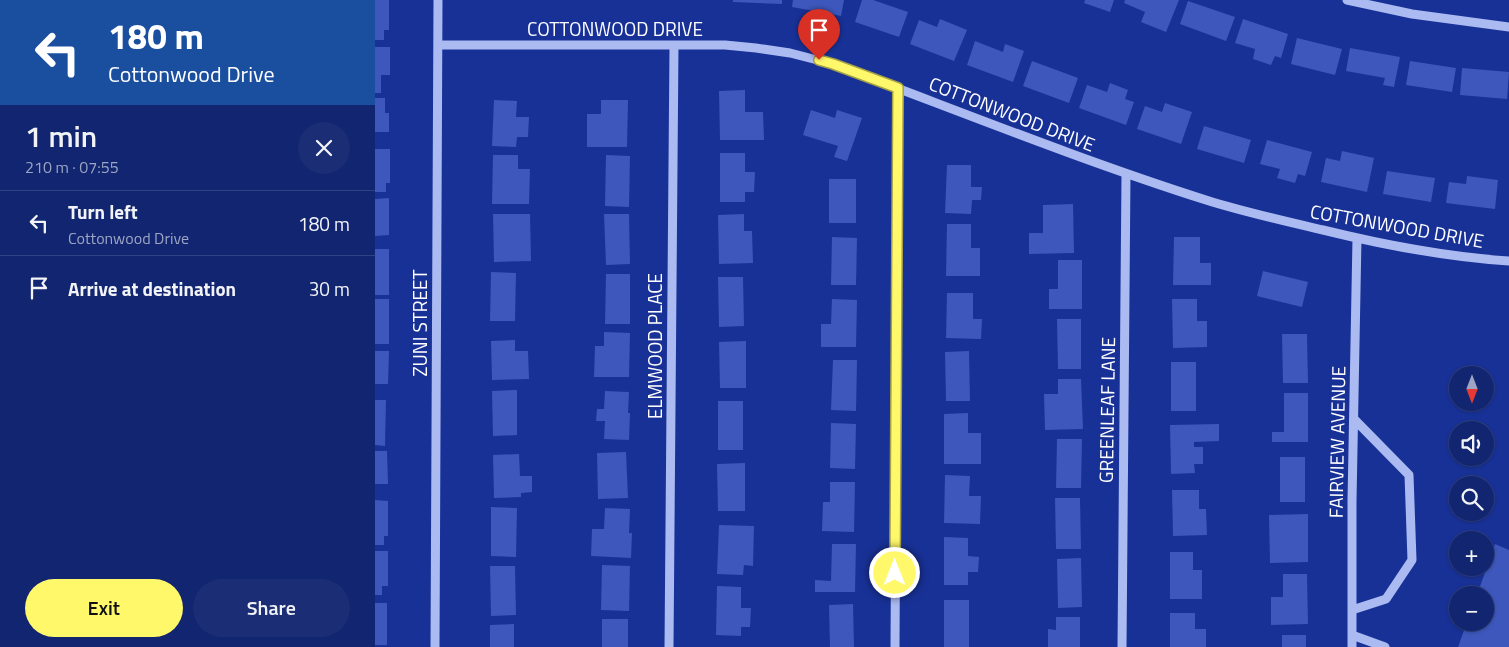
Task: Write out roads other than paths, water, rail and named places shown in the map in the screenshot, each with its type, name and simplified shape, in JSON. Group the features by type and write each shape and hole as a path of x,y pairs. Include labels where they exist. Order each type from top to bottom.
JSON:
{"street":[{"name":"ZUNI STREET","path":"435,647 438,0"},
{"path":"1347,0 1412,14 1509,27"},
{"name":"COTTONWOOD DRIVE","path":"438,44 725,45 790,53 833,64 1126,174 1207,200 1357,238 1444,255 1509,261"},
{"name":"ELMWOOD PLACE","path":"669,647 674,45"},
{"path":"895,647 898,88"},
{"name":"GREENLEAF LANE","path":"1122,647 1126,174"},
{"name":"FAIRVIEW AVENUE","path":"1352,647 1357,238"},
{"path":"1352,610 1386,599 1412,560 1409,475 1354,419"},
{"path":"1352,635 1385,647"}]}
